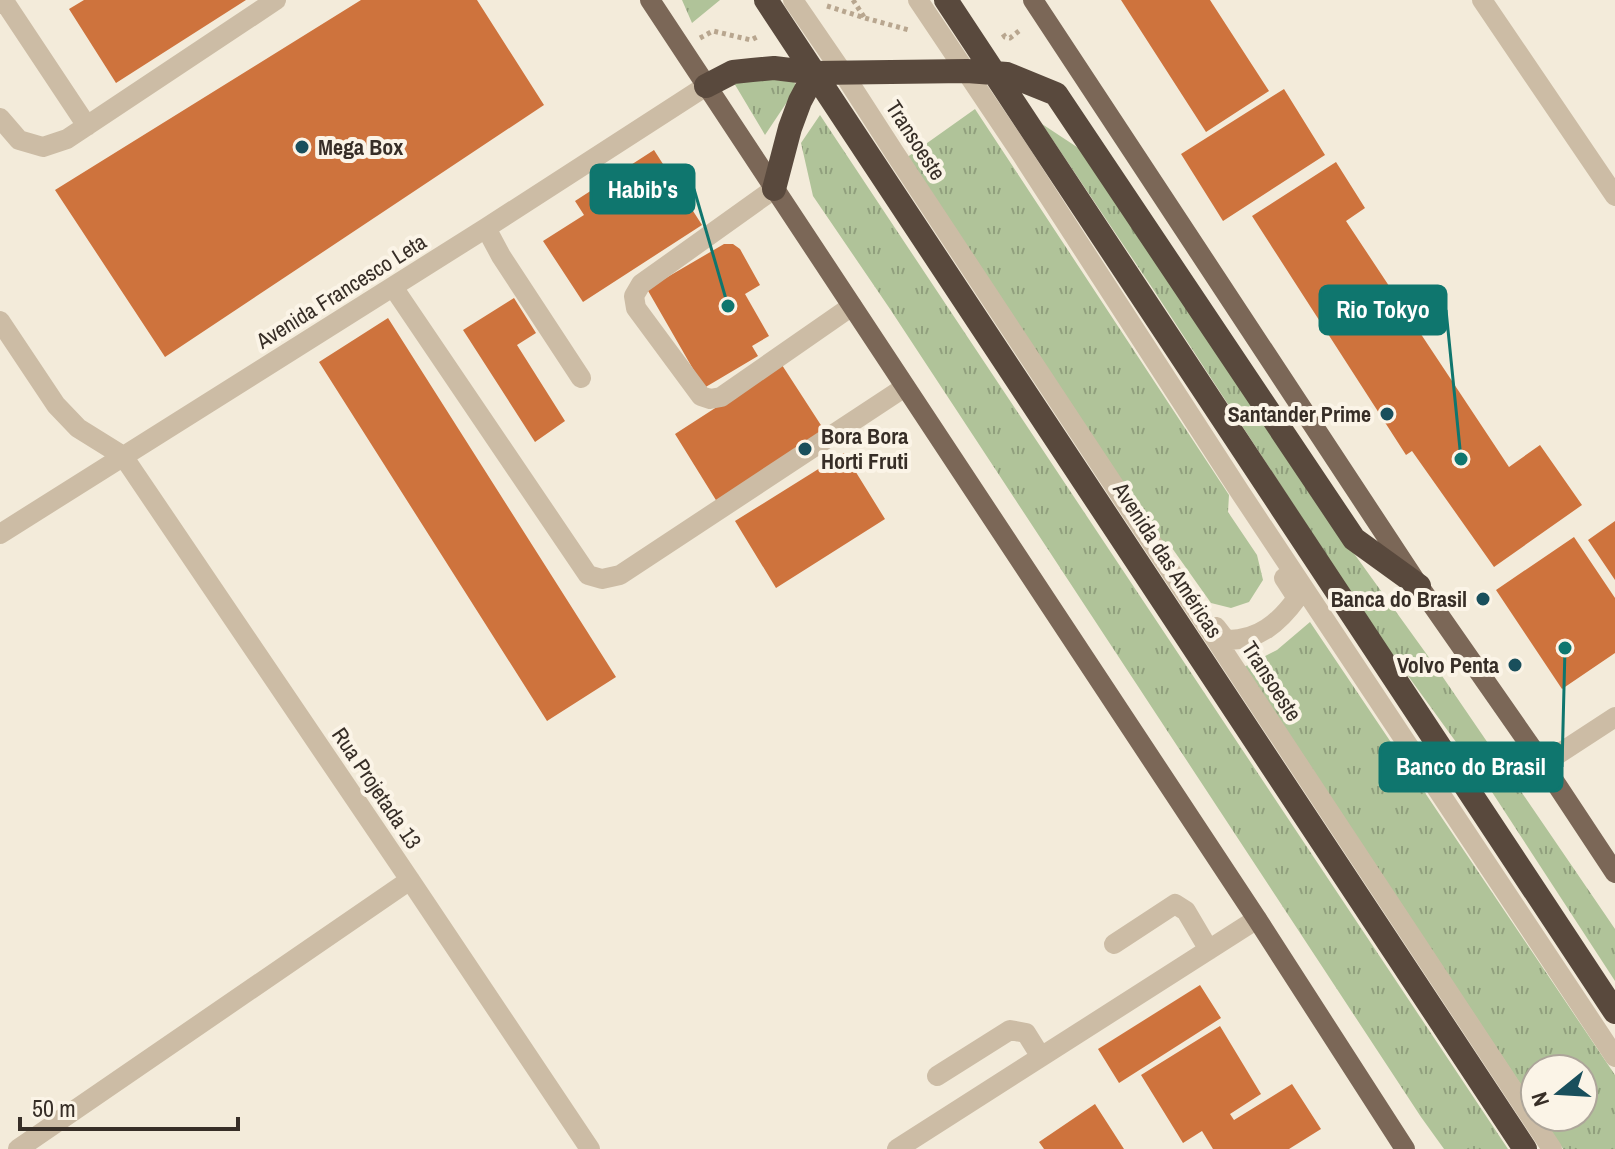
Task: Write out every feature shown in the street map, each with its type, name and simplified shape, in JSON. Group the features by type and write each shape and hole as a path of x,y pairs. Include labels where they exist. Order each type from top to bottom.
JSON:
{"highway":[{"name":"Avenida das Américas","path":"766,0 792,11 815,73 1525,1149"},
{"path":"946,0 1615,1012"},
{"path":"706,86 733,72 774,68 815,73 967,71 994,72 1027,81 1056,94 1354,539 1419,586"},
{"path":"774,189 790,128 815,73"}],"main road":[{"path":"650,0 1257,919 1405,1149"},
{"path":"1033,0 1419,586 1615,873"}],"street":[{"path":"0,118 19,140 43,147 67,139 276,0"},
{"path":"918,0 1615,1057"},
{"path":"1482,0 1615,196"},
{"path":"0,4 6,4 87,126"},
{"name":"Transoeste","path":"792,11 843,73 1552,1149"},
{"name":"Avenida Francesco Leta","path":"0,534 706,86"},
{"path":"774,189 641,284 634,296 636,308 701,396 710,399 721,397 852,306"},
{"path":"486,228 581,378"},
{"path":"393,287 588,575 602,579 620,575 905,387"},
{"path":"0,321 56,405 78,428 123,456"},
{"name":"Rua Projetada 13","path":"123,456 590,1149"},
{"path":"1153,546 1168,555 1226,640 1236,641 1254,636 1270,627 1284,616 1297,598 1237,507 1240,492"},
{"path":"1543,764 1615,717"},
{"path":"18,1149 410,880"},
{"path":"1114,944 1175,904 1186,911 1209,950"},
{"path":"897,1149 1257,919"},
{"path":"937,1076 1010,1030 1026,1033 1041,1057"}],"path":[{"path":"853,0 865,18"},
{"path":"682,49 713,31 751,40 792,11 816,2 921,33 934,24"}],"green space":[{"path":"682,0 720,0 692,23"},
{"path":"791,77 797,87 765,135 734,83"},
{"path":"975,109 1229,495 1228,512 1257,555 1263,580 1249,602 1231,608 1211,603 1172,548 1158,540 906,158"},
{"path":"820,115 1508,1149 1444,1149 1421,1117 813,196 801,143"},
{"path":"1042,124 1083,151 1327,516 1438,670 1615,929 1615,981 1490,789 1377,633"},
{"path":"1310,622 1615,1075 1615,1149 1563,1149 1552,1133 1599,1133 1599,1053 1519,1053 1519,1082 1244,667 1277,650"}],"building":[{"path":"84,0 246,0 116,83 69,9"},
{"name":"Mega Box","path":"361,0 477,0 544,105 165,357 55,190"},
{"path":"1121,0 1210,0 1269,91 1206,132"},
{"path":"1284,89 1325,155 1223,221 1181,154"},
{"path":"654,150 702,225 583,302 543,241 584,215 575,201"},
{"path":"1336,162 1365,208 1346,221 1509,467 1540,445 1582,505 1494,567 1412,451 1406,455 1252,216"},
{"path":"724,244 733,244 740,249 760,285 745,294 769,336 752,346 758,356 704,388 647,289"},
{"path":"514,298 536,333 517,345 565,421 535,442 463,330"},
{"path":"388,318 616,677 547,721 319,362"},
{"path":"782,365 828,436 719,505 675,434"},
{"path":"844,453 885,519 776,588 735,521"},
{"path":"1615,521 1615,580 1588,540"},
{"path":"1574,537 1615,598 1615,653 1562,689 1496,590"},
{"path":"1200,985 1221,1018 1119,1083 1098,1049"},
{"path":"1220,1026 1261,1094 1230,1114 1234,1120 1292,1084 1321,1129 1289,1149 1213,1149 1202,1131 1183,1143 1141,1075"},
{"path":"1095,1104 1124,1149 1044,1149 1039,1142"}],"place":[{"name":"Mega Box","path":"302,147"},
{"name":"Habib's","path":"728,306"},
{"name":"Santander Prime","path":"1387,414"},
{"name":"Bora Bora Horti Fruti","path":"805,449"},
{"name":"Rio Tokyo","path":"1461,459"},
{"name":"Banca do Brasil","path":"1483,599"},
{"name":"Banco do Brasil","path":"1565,648"},
{"name":"Volvo Penta","path":"1515,665"}]}
